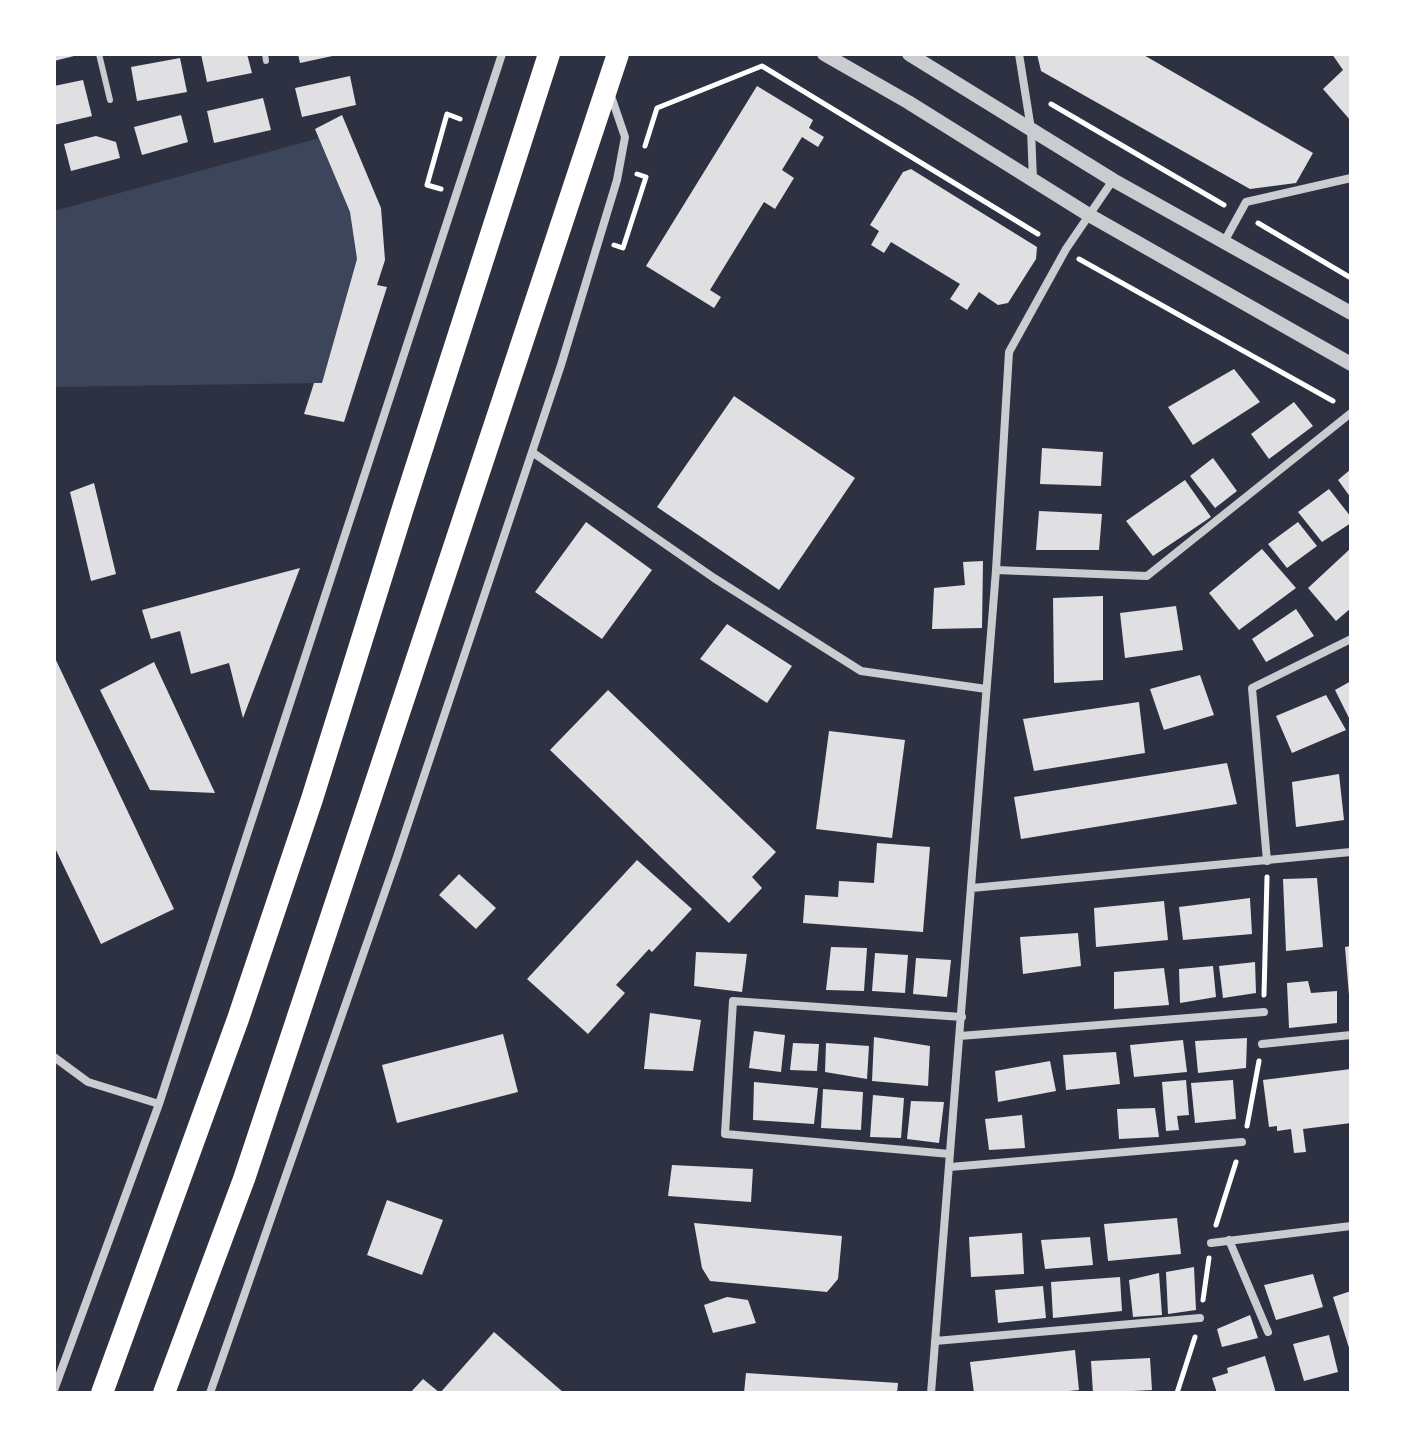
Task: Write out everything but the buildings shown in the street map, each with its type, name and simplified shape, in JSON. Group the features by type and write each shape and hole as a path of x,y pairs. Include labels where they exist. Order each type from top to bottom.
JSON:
{"highway":[{"path":"102,1393 238,1019 308,813 549,54"},
{"path":"164,1393 244,1179 618,54"}],"street":[{"path":"54,1390 159,1104 502,54"},
{"path":"824,54 908,102 1089,215 1351,364"},
{"path":"909,54 1113,180 1351,313"},
{"path":"1019,54 1031,129 1033,180"},
{"path":"210,1393 397,857 532,452 617,180 625,137 607,85"},
{"path":"1224,242 1246,202 1351,178"},
{"path":"931,1393 996,570 1009,352 1066,249 1113,180"},
{"path":"996,570 1147,576 1351,413"},
{"path":"532,452 714,578 861,671 986,689"},
{"path":"1267,861 1252,688 1351,639"},
{"path":"972,888 1351,852"},
{"path":"950,1154 725,1134 733,1001 962,1017"},
{"path":"960,1036 1264,1012"},
{"path":"1262,1044 1351,1035"},
{"path":"54,1057 88,1082 159,1104"},
{"path":"950,1167 1242,1142"},
{"path":"1211,1243 1351,1226"},
{"path":"1229,1240 1268,1332"},
{"path":"935,1341 1200,1318"}],"lane":[{"path":"99,54 110,100"}],"path":[{"path":"655,115 657,108 762,66 1038,234"},
{"path":"1051,104 1225,205"},
{"path":"427,185 447,114 465,120 466,114"},
{"path":"623,248 646,177 636,174"},
{"path":"1258,223 1351,278"},
{"path":"1079,259 1333,401"}],"shaded area":[{"path":"319,138 350,212 357,259 322,383 54,387 54,211"}]}
